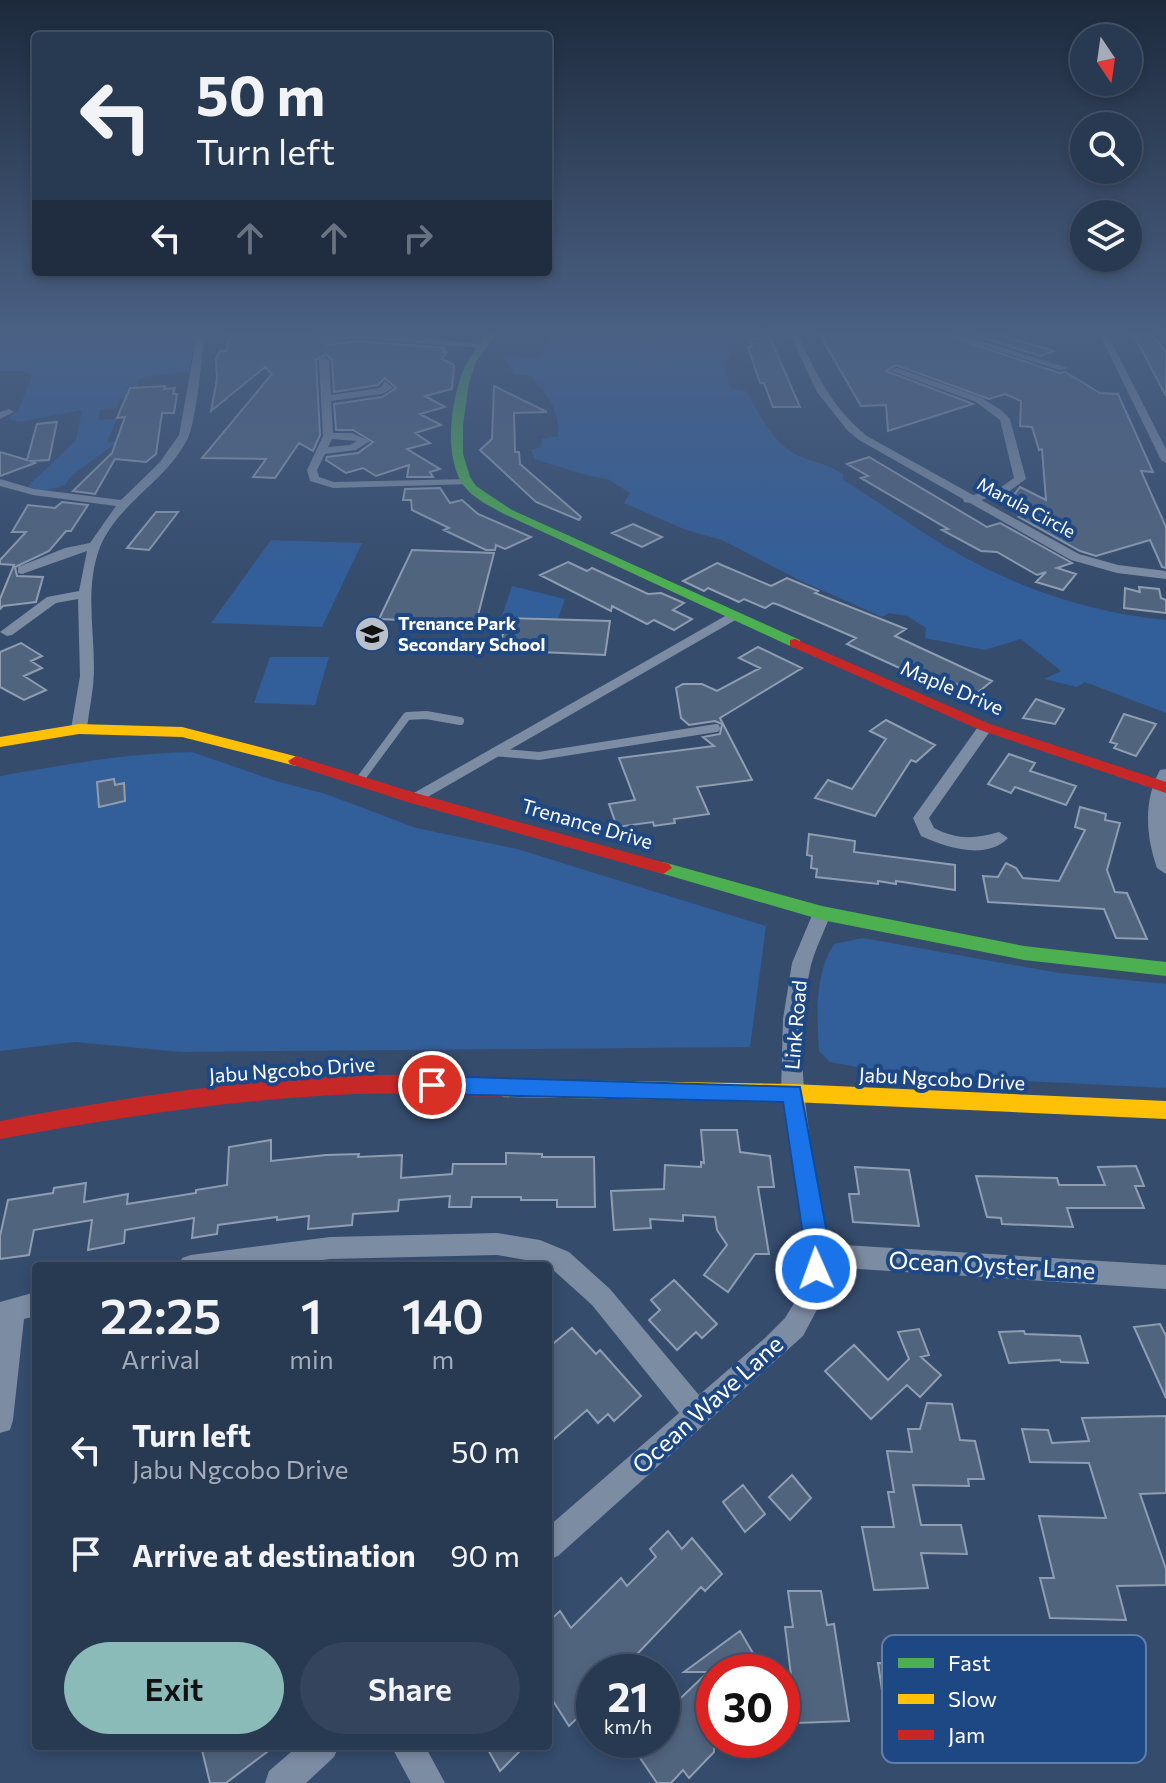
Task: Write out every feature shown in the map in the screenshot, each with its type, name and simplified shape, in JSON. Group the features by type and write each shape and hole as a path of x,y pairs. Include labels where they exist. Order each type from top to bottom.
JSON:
{"street":[{"path":"79,729 87,670 84,594 95,546 123,504 176,451 184,435 187,418"},
{"path":"327,418 328,436 312,470 314,479 322,483 468,482 458,463 461,418"},
{"name":"Marula Circle","path":"839,418 845,426 968,500 1075,557 1117,569 1166,575"},
{"path":"968,500 1004,490 1020,479 1004,418"},
{"path":"1146,418 1166,460"},
{"path":"1151,429 1166,430"},
{"path":"320,451 352,448 365,441 352,436 328,436"},
{"path":"0,482 33,492 123,504"},
{"name":"Maple Drive","path":"468,482 508,512 985,727 1164,783"},
{"path":"22,570 69,551 95,546"},
{"path":"7,632 52,600 84,594"},
{"path":"413,798 734,615"},
{"path":"985,727 921,818 927,832 948,842 979,846 999,838"},
{"name":"Trenance Drive","path":"0,742 79,729 182,732 284,757 413,798 822,913 1024,953 1166,969"},
{"path":"1164,783 1155,820 1158,849 1166,868"},
{"name":"Link Road","path":"792,1093 793,1019 802,963 822,913"},
{"name":"Jabu Ngcobo Drive","path":"0,1130 104,1110 257,1092 410,1084 476,1088 792,1093 1166,1110"},
{"name":"Ocean Wave Lane","path":"552,1543 794,1327 808,1304 818,1255 792,1093"},
{"path":"252,1262 497,1244 540,1251 560,1260 601,1297 698,1415"},
{"name":"Ocean Oyster Lane","path":"818,1255 1166,1277"},
{"path":"0,1420 16,1310"},
{"path":"281,1783 318,1750"},
{"path":"409,1750 429,1783"}],"lane":[{"path":"359,781 407,716 426,715 460,721"},
{"path":"494,752 539,756 716,728"}],"shaded area":[{"path":"10,418 39,418 19,422"},
{"path":"80,418 117,419 107,442 119,441 72,475 65,485 44,491 27,487 76,440"},
{"path":"557,418 762,418 788,450 843,474 843,480 986,569 1035,590 1086,606 1166,620 1166,713 1085,682 1077,687 1044,679 1061,671 1021,639 985,650 925,638 926,628 907,616 889,613 882,617 801,581 722,540 686,530 624,503 630,493 608,479 535,459 531,450 541,447 542,439 558,436"},
{"path":"271,540 362,543 322,627 211,623"},
{"path":"512,586 565,599 558,619 502,616"},
{"path":"270,657 329,657 315,705 254,703"},
{"path":"192,752 276,781 326,794 416,828 517,849 766,926 750,1047 181,1052 75,1042 0,1051 0,776 120,757"},
{"path":"863,938 1059,973 1166,984 1166,1088 902,1075 830,1062 819,1051 818,996 823,969 834,944"}],"building":[{"path":"125,418 161,418 156,454 146,462 115,459 95,494 73,491 112,453"},
{"path":"235,418 319,418 320,435 313,451 299,443 275,478 253,477 266,459 202,458"},
{"path":"335,418 428,418 441,425 415,433 430,443 407,449 440,469 430,472 433,477 407,477 409,465 376,476 363,468 346,473 326,460 327,457 358,453 373,442 353,430 336,430"},
{"path":"493,418 514,418 515,452 519,452 520,464 581,517 579,520 536,502 480,450 492,439"},
{"path":"887,418 928,418 888,431"},
{"path":"1020,418 1129,418 1153,472 1141,471 1166,527 1166,568 1162,567 1150,540 1096,556 1080,551 1019,517 1035,512 1011,499 1020,487 1046,500 1042,449 1039,450 1032,427 1020,426"},
{"path":"57,422 49,460 31,461 35,463 0,476 0,452 27,460 37,424"},
{"path":"869,457 987,527 1000,523 1072,563 1057,568 1076,574 1063,590 1036,582 1046,572 1037,575 997,552 981,551 942,530 948,529 861,478 868,476 847,464"},
{"path":"440,488 450,503 462,500 478,514 531,537 505,549 496,545 495,550 486,550 444,530 449,528 412,510 411,500 403,500 405,489"},
{"path":"62,502 88,505 71,531 66,531 49,551 15,567 17,576 43,577 36,602 0,609 0,599 14,565 0,564 0,560 26,532 12,532 28,505 55,508"},
{"path":"156,512 178,512 149,550 127,548"},
{"path":"633,524 662,537 642,547 612,533"},
{"path":"412,550 494,553 476,623 379,619"},
{"path":"568,562 587,571 592,568 648,594 661,593 684,603 673,610 692,619 674,630 654,620 647,624 612,606 611,611 540,575"},
{"path":"717,563 771,586 787,578 818,591 815,593 906,629 895,636 992,681 977,693 945,679 934,687 847,644 856,638 779,605 773,603 765,608 744,599 739,602 683,581"},
{"path":"1139,587 1159,589 1161,598 1166,600 1166,613 1124,608 1125,588 1140,592"},
{"path":"507,618 610,621 605,655 499,650"},
{"path":"21,643 42,656 31,661 42,668 24,676 46,690 24,700 0,687 0,652"},
{"path":"758,647 802,668 720,718 752,780 697,787 709,814 674,819 675,823 654,826 653,822 617,827 609,804 635,800 619,758 714,746 703,737 720,734 722,724 715,721 689,725 681,718 676,688 683,684 702,684 717,691 760,668 739,658"},
{"path":"1036,699 1064,709 1055,724 1023,718"},
{"path":"1124,714 1156,724 1136,756 1114,748 1117,744 1110,742"},
{"path":"886,720 935,745 916,762 911,760 875,816 815,798 828,780 852,789 886,739 870,731"},
{"path":"1009,754 1035,763 1030,771 1076,786 1066,805 1015,787 1011,793 988,784"},
{"path":"114,779 115,785 124,783 125,801 99,807 97,782"},
{"path":"1080,807 1106,814 1105,820 1120,823 1107,870 1115,892 1127,893 1147,939 1116,938 1104,909 988,902 983,876 998,877 1006,863 1016,868 1023,878 1059,881 1085,830 1075,827"},
{"path":"809,834 855,841 854,852 955,865 955,890 896,881 896,884 878,881 878,884 816,877 817,869 811,868 812,856 807,855"},
{"path":"701,1130 737,1130 740,1152 770,1156 774,1187 758,1187 769,1254 755,1254 728,1292 704,1275 727,1245 717,1230 715,1217 683,1215 683,1221 650,1219 651,1228 614,1230 611,1191 664,1189 665,1165 701,1167 701,1162 704,1163"},
{"path":"271,1140 271,1161 326,1155 402,1155 401,1178 452,1174 453,1164 506,1164 506,1153 594,1157 595,1207 557,1207 557,1200 521,1200 521,1197 472,1197 471,1207 449,1207 450,1196 399,1200 398,1211 353,1214 352,1225 308,1229 309,1216 277,1220 277,1217 218,1225 217,1234 192,1238 194,1218 125,1230 124,1243 88,1250 92,1220 34,1230 29,1255 0,1259 0,1236 8,1200 53,1193 54,1188 86,1183 84,1202 128,1194 127,1204 196,1193 196,1190 227,1185 229,1147"},
{"path":"1136,1166 1144,1186 1135,1186 1144,1208 1067,1208 1073,1227 1002,1224 1001,1218 987,1217 976,1176 1057,1178 1059,1185 1105,1185 1098,1167"},
{"path":"855,1167 909,1170 919,1226 853,1222 849,1194 859,1194"},
{"path":"674,1280 717,1324 702,1338 696,1332 677,1350 649,1320 660,1310 651,1300"},
{"path":"1160,1324 1166,1336 1166,1398 1134,1327"},
{"path":"572,1328 596,1354 600,1350 641,1396 614,1421 608,1414 598,1423 587,1410 552,1441 552,1345"},
{"path":"919,1329 929,1355 921,1357 941,1375 920,1397 907,1385 871,1419 825,1371 854,1345 888,1380 909,1359 898,1332"},
{"path":"1024,1331 1025,1334 1080,1336 1088,1363 1060,1360 1009,1363 999,1332"},
{"path":"927,1403 952,1404 960,1440 975,1441 984,1479 968,1479 969,1486 913,1485 921,1525 961,1525 967,1554 921,1553 928,1588 874,1590 862,1527 894,1527 888,1492 894,1492 887,1451 912,1452 908,1429 920,1429"},
{"path":"1166,1416 1166,1493 1140,1494 1166,1569 1166,1585 1117,1586 1126,1620 1050,1618 1040,1578 1054,1578 1039,1516 1106,1518 1089,1463 1030,1462 1022,1429 1048,1430 1052,1443 1089,1441 1082,1418"},
{"path":"792,1475 811,1498 790,1520 769,1497"},
{"path":"743,1485 765,1514 745,1532 723,1502"},
{"path":"668,1531 682,1549 692,1538 722,1574 705,1591 701,1587 637,1654 576,1654 576,1719 569,1726 552,1699 552,1618 560,1611 571,1628 621,1578 627,1586 656,1557 650,1549"},
{"path":"788,1591 821,1591 827,1625 834,1624 849,1721 800,1723 800,1654 788,1654 785,1627 793,1627"},
{"path":"740,1631 753,1654 709,1654"},
{"path":"696,1663 696,1672 684,1672"},
{"path":"878,1663 882,1663 882,1690"},
{"path":"696,1683 696,1758 708,1758 689,1778 683,1770 671,1783 657,1783 640,1758 680,1758 680,1699"},
{"path":"202,1750 270,1750 226,1783 210,1783"},
{"path":"488,1750 521,1750 500,1771"}],"traffic: fast":[{"path":"458,418 460,467 472,488 483,498 795,643"},
{"path":"663,868 822,913 1024,953 1166,969"}],"traffic: slow":[{"path":"0,742 79,729 182,732 296,761"},
{"path":"501,1088 792,1093 1166,1110"}],"traffic: jam":[{"path":"795,643 985,727 1166,788"},
{"path":"296,761 413,798 663,868"},
{"path":"0,1130 152,1104 254,1092 409,1084 501,1088"}],"place":[{"name":"Trenance Park Secondary School","path":"372,634"}],"route":[{"path":"432,1085 792,1093 818,1255 816,1269"}]}
